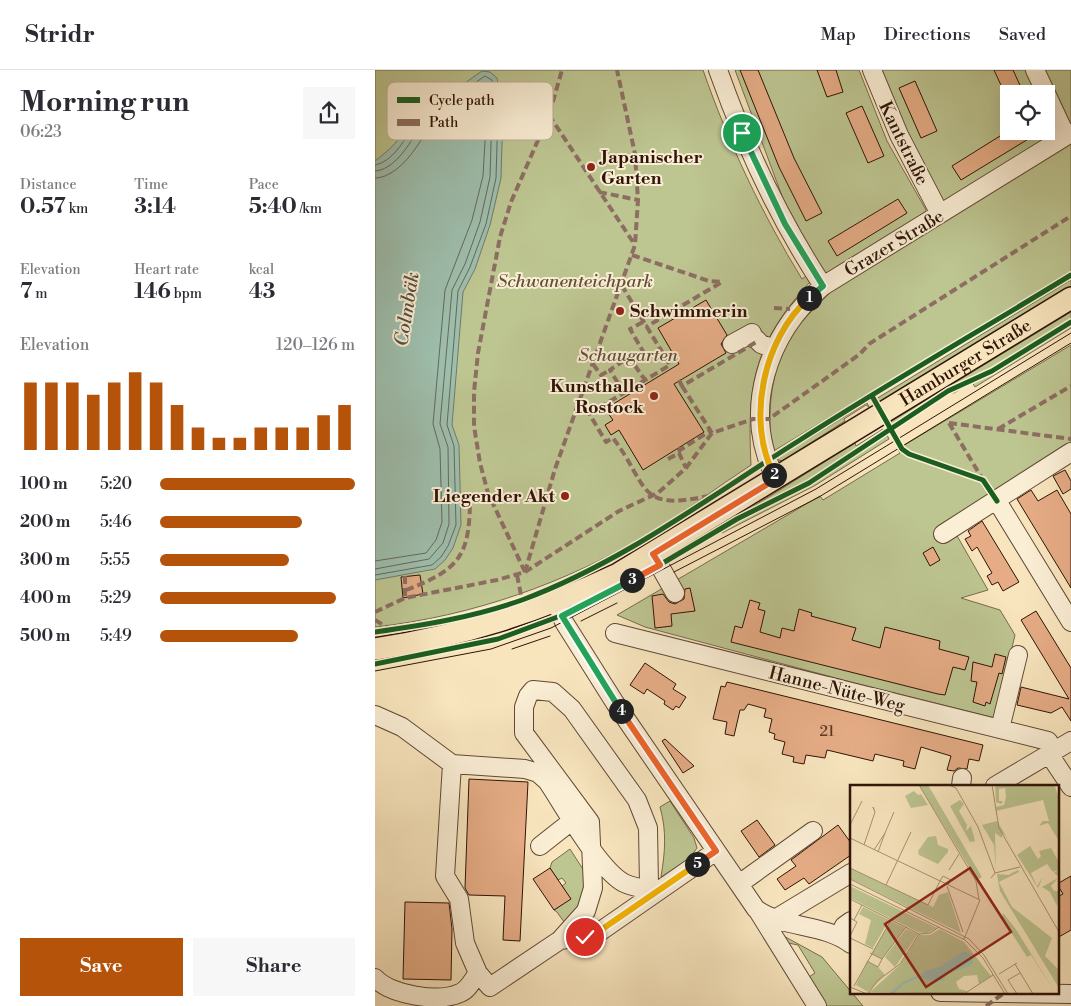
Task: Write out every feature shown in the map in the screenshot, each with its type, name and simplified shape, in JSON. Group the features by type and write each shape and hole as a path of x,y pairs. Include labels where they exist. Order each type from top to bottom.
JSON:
{"main road":[{"name":"Hamburger Straße","path":"375,649 479,629 556,602 618,574 1071,298"}],"street":[{"path":"718,70 742,133 785,224 823,286"},
{"name":"Kantstraße","path":"871,70 910,158 940,214"},
{"path":"1035,70 1068,134"},
{"name":"Grazer Straße","path":"776,479 763,452 760,419 766,375 774,349 787,325 803,304 823,286 1068,134"},
{"path":"732,344 754,335 761,344 774,349"},
{"path":"943,534 1071,452"},
{"path":"997,501 1071,622"},
{"path":"653,554 675,593"},
{"path":"556,602 564,622 582,652 756,909 817,1006"},
{"name":"Hanne-Nüte-Weg","path":"615,633 1048,741 1052,753"},
{"path":"999,729 1018,655"},
{"path":"458,1006 560,940 576,924 586,910 591,898 592,849 590,822 524,733 524,707 528,696 533,690 553,692 572,709 637,800 649,828 649,886 658,890"},
{"path":"375,715 402,727 452,764 525,769 538,773 547,781 592,849 607,868 624,883 658,890"},
{"path":"997,785 1071,741"},
{"path":"1052,753 1071,788"},
{"path":"452,764 445,876 459,899 465,942 477,974 490,987"},
{"path":"540,846 573,820"},
{"path":"739,884 813,831"},
{"path":"560,940 595,934 716,851"},
{"path":"775,919 850,874"},
{"path":"756,909 775,919 845,940 843,926 850,922"},
{"path":"375,978 388,988 405,993 448,997 467,988 477,974"}],"green space":[{"name":"Schwanenteichpark","path":"375,70 703,70 723,124 773,229 802,279 809,274 810,282 791,304 777,325 766,345 758,366 753,388 751,411 751,465 650,533 618,551 552,582 483,606 412,622 375,627"},
{"path":"735,70 859,70 887,141 926,210 925,214 826,275 791,220"},
{"path":"880,70 1026,70 1032,85 1000,85 1000,140 1046,140 937,208"},
{"path":"1041,70 1071,70 1071,123 1067,122 1055,98 1055,85 1048,85"},
{"path":"1071,142 1071,271 772,452 770,405 775,375 780,360 794,332 836,286"},
{"path":"1071,280 1071,287 879,404 876,399"},
{"path":"1071,312 1071,320 992,370 947,390 893,427 890,422"},
{"path":"1071,324 1071,328 975,387 972,382 954,393 949,392 988,374"},
{"path":"1071,345 1071,452 956,534 988,590 961,598 1000,610 1015,635 995,718 858,684 645,627 617,615 820,496 823,500 900,453 898,449"},
{"path":"867,403 869,407 866,405 844,419 845,421 782,461 775,459"},
{"path":"883,429 884,432 808,482 738,516 855,443 856,446"},
{"path":"887,435 889,439 814,486 722,533 720,531 811,484"},
{"path":"670,801 694,838 697,848 689,859 661,877 665,842 660,807"},
{"path":"570,849 586,874 580,908 564,922 554,910 570,899 562,886 566,883 562,878 558,880 550,868 552,862"},
{"path":"780,934 822,957 850,990 850,994 853,994 863,1006 824,1006 809,977 815,973 798,945 783,942"}],"water":[{"path":"482,71 490,72 497,78 498,82 466,82"},
{"name":"Colmbäk","path":"398,140 502,140 501,178 490,225 475,269 463,292 452,425 459,445 461,525 453,548 445,560 435,569 375,580 375,161"}],"building":[{"path":"740,70 758,70 794,158 822,213 806,221 779,167"},
{"path":"817,70 836,70 843,92 827,97"},
{"path":"994,70 1013,70 1020,85 1001,85"},
{"path":"915,81 937,131 921,138 899,88"},
{"path":"862,106 884,156 868,163 846,113"},
{"path":"1000,136 1000,140 1027,140 961,180 952,166"},
{"path":"898,199 907,213 837,256 828,241"},
{"name":"Kunsthalle Rostock","path":"706,300 727,335 721,344 726,353 674,384 704,432 643,470 619,430 611,435 605,425 613,420 605,409 679,364 658,328"},
{"path":"1065,470 1071,481 1071,489 1063,494 1053,476"},
{"path":"1031,490 1038,501 1057,490 1071,514 1071,588 1017,499"},
{"path":"982,521 1019,582 1003,591 998,582 992,585 987,576 992,573 977,547 972,551 965,539 971,536 968,531"},
{"path":"933,547 940,560 930,566 923,553"},
{"path":"420,575 423,594 403,598 401,577"},
{"path":"690,588 695,611 671,614 672,626 655,628 652,596 663,594 669,602 675,604 684,599 685,589"},
{"path":"750,600 760,603 758,609 765,611 760,632 780,638 782,628 794,631 799,609 812,613 811,616 856,628 852,640 880,648 885,627 940,641 939,649 969,657 965,670 953,667 945,695 731,642 735,626 742,628"},
{"path":"1036,611 1071,668 1071,721 1062,707 1051,713 1017,705 1021,687 1069,699 1021,620"},
{"path":"995,654 1006,657 1002,674 999,673 990,704 986,702 985,706 973,702 977,682 971,681 973,662 992,667"},
{"path":"645,663 676,684 673,689 686,697 679,708 676,706 673,710 664,704 665,701 647,689 644,694 630,685"},
{"path":"727,682 983,745 979,761 969,759 967,769 947,770 951,756 921,747 915,769 903,766 904,761 875,754 873,761 827,750 825,758 806,755 804,764 793,762 794,757 782,754 785,742 774,739 775,734 769,732 772,719 764,717 766,709 748,704 744,710 740,710 734,736 725,734 727,722 713,719 721,686 725,687"},
{"path":"665,739 694,766 683,773 662,741"},
{"path":"469,779 528,782 520,941 503,940 505,896 469,895 465,888"},
{"path":"757,820 775,845 759,857 741,831"},
{"path":"838,825 850,842 850,856 809,884 804,878 785,890 777,879 796,866 791,860"},
{"path":"550,868 571,899 554,910 533,879"},
{"path":"1071,876 1071,930 1059,937 1059,896 1063,894 1059,887 1059,883"},
{"path":"405,902 449,903 452,929 451,980 403,979"}],"tram line":[{"path":"375,671 491,649 551,628 816,489 1071,333"},
{"path":"674,572 819,497 1071,343"},
{"path":"581,621 617,603"},
{"path":"512,649 550,636"}],"marked path":[{"path":"553,101 562,70"},
{"path":"525,572 555,469 635,245 638,200 635,154 617,70"},
{"path":"553,121 635,245"},
{"path":"525,572 488,493 480,463 474,426 474,392 478,353 500,237 511,202 538,140"},
{"path":"599,192 638,200"},
{"path":"682,386 712,433 753,419 769,419 860,354 869,344 1071,216"},
{"path":"632,255 709,281 722,282 646,327"},
{"path":"589,414 670,365 622,286"},
{"path":"774,308 790,309"},
{"path":"643,322 630,329 644,353"},
{"path":"679,380 682,386 758,341"},
{"path":"624,393 610,370 629,357 645,380"},
{"path":"593,364 601,375 610,370"},
{"path":"998,429 1071,386"},
{"path":"580,398 606,442 613,438 647,491 656,497 668,500 685,500 708,496"},
{"path":"949,423 1071,439"},
{"path":"949,423 983,480"},
{"path":"678,448 680,450 710,431"},
{"path":"375,612 405,598 497,580 525,572 619,511 658,493 686,468 712,433"},
{"path":"668,459 679,453 686,468"},
{"path":"406,590 440,575 459,557 465,545 468,532 470,495"},
{"path":"517,575 522,600"},
{"path":"405,576 405,596"},
{"path":"375,620 390,629"},
{"path":"986,1006 1003,994"}],"cycle path":[{"path":"375,632 449,620 504,606 559,585 596,567 631,548 901,377 1071,275"},
{"path":"375,664 498,639 571,612 646,573 737,519 809,483 948,391 992,371 1071,322"},
{"path":"872,396 902,449 909,454 983,480 997,501"}],"place":[{"name":"Japanischer Garten","path":"591,167"},
{"name":"Schwimmerin","path":"620,311"},
{"name":"Kunsthalle Rostock","path":"654,396"},
{"name":"Liegender Akt","path":"565,496"}],"route":[{"path":"585,937 595,934 716,851 615,703 562,616 660,565 653,554 776,479 763,452 760,419 766,375 774,349 787,325 803,304 823,286 785,224 742,133"}],"park label":[{"name":"Schaugarten","path":"628,355"}]}
